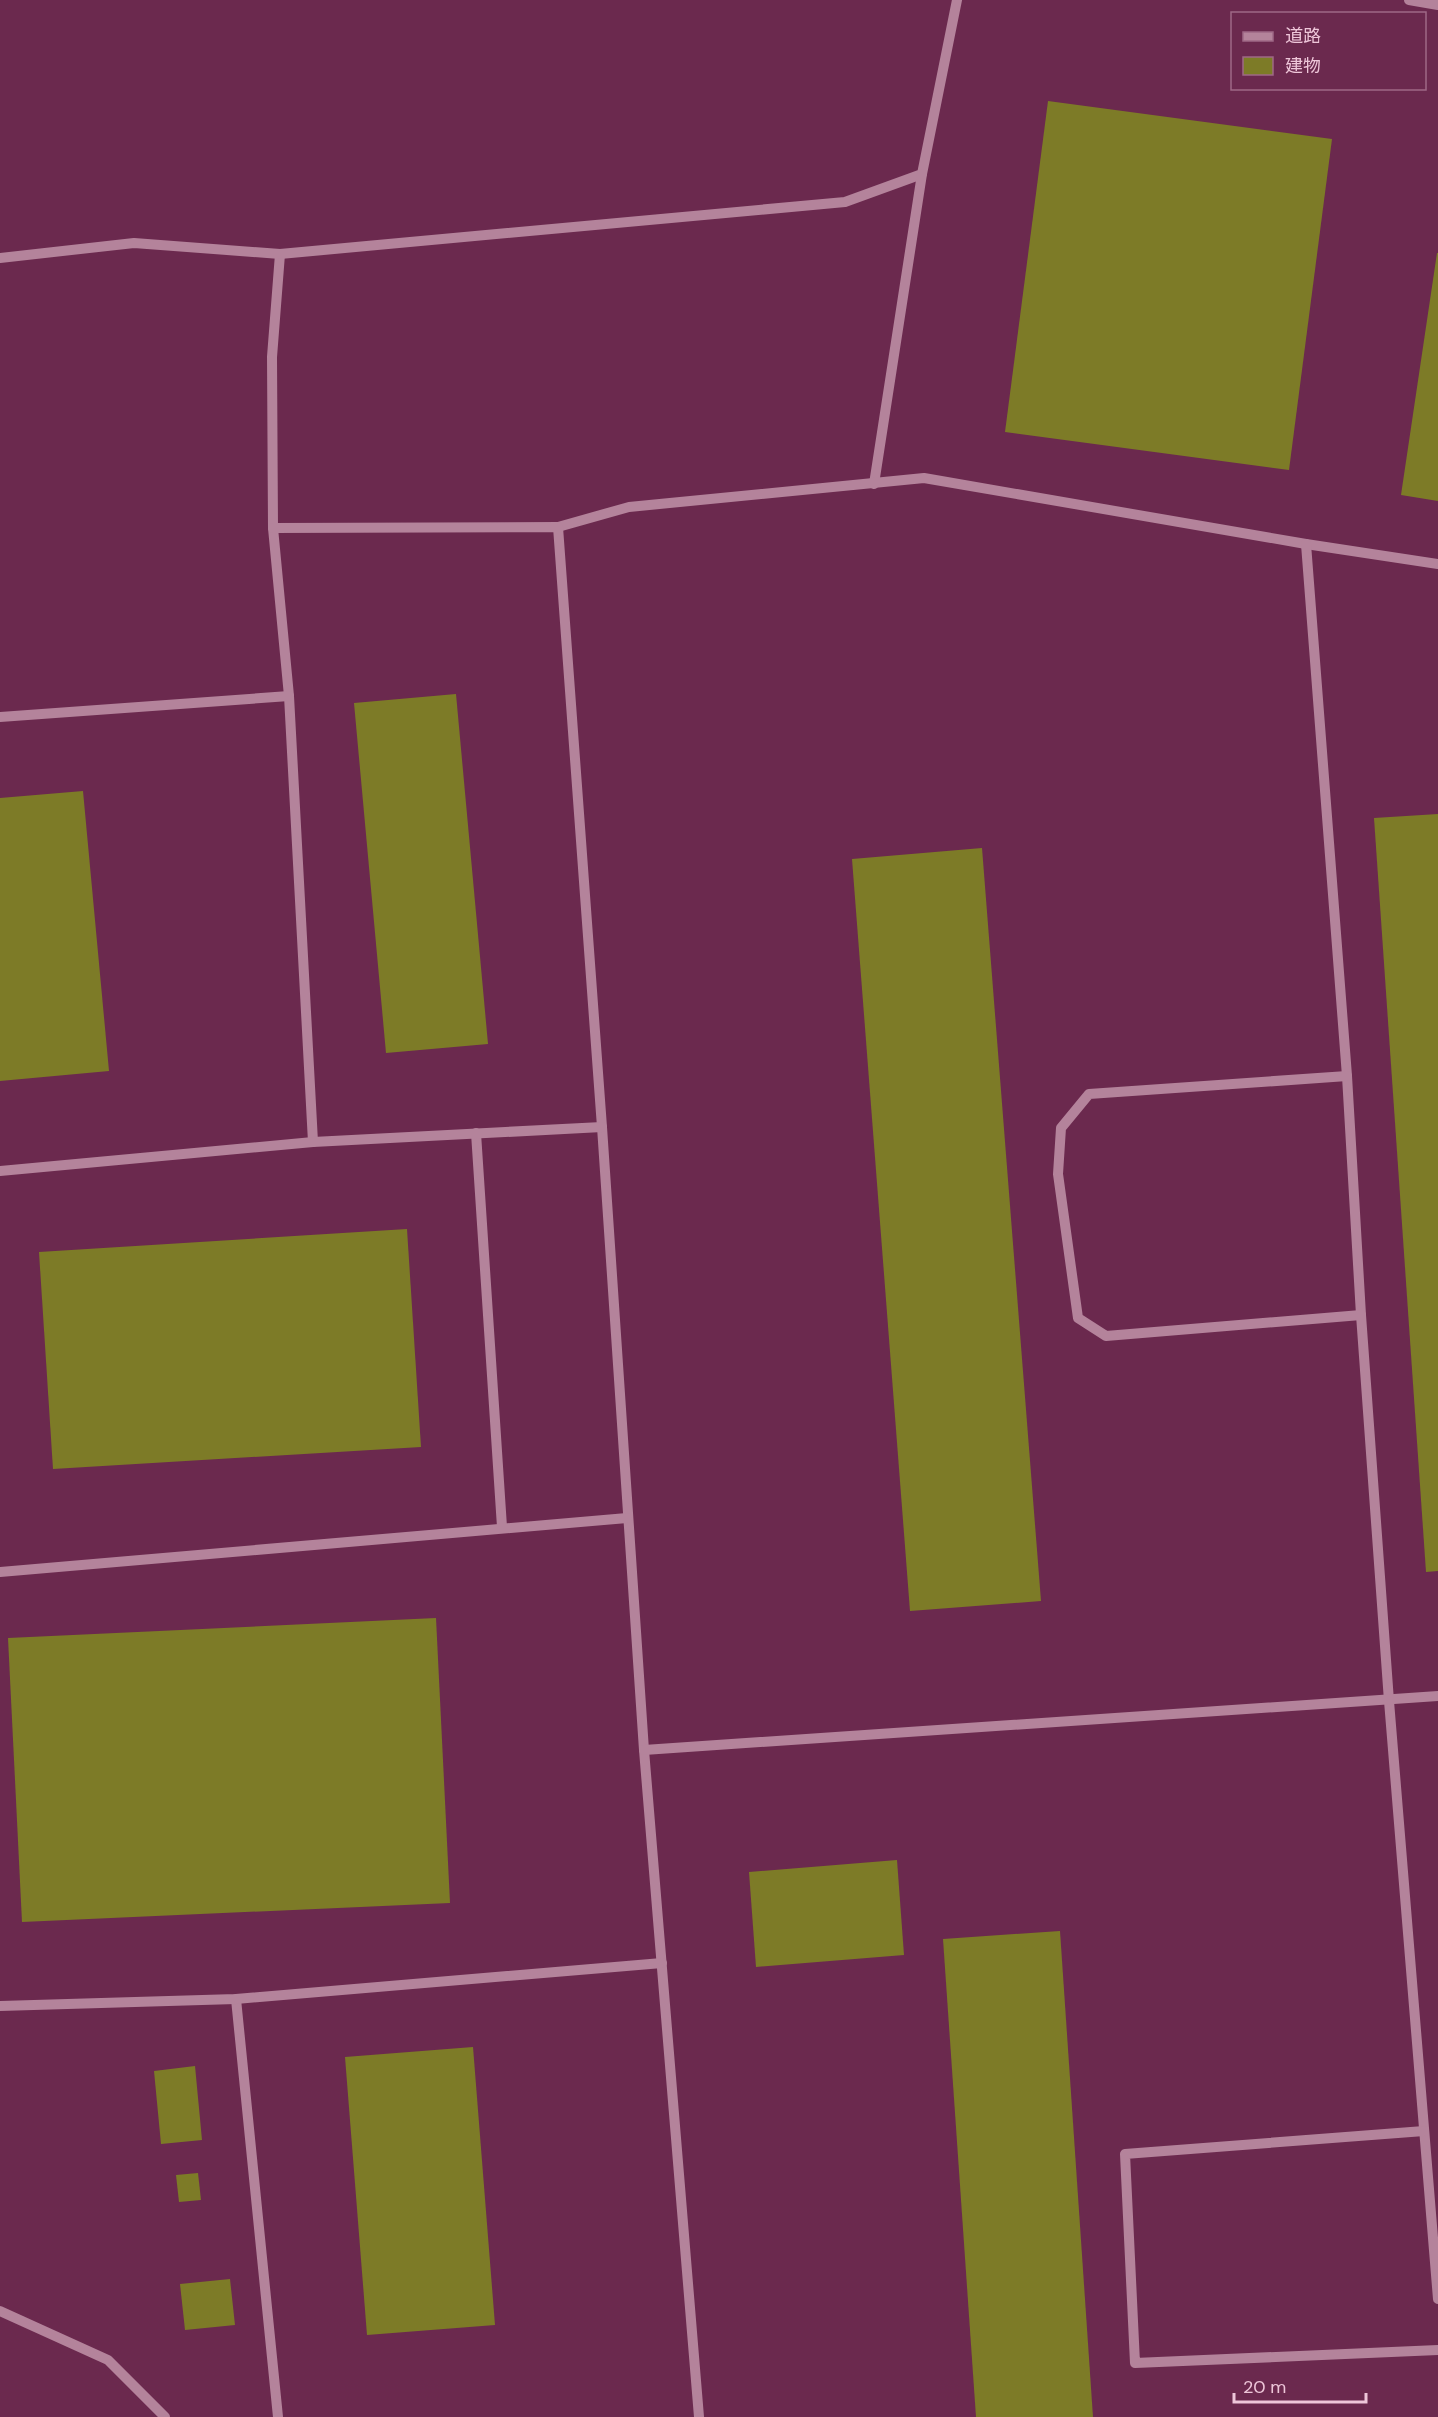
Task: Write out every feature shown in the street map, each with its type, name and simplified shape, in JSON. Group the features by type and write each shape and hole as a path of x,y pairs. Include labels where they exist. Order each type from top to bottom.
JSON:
{"lane":[{"path":"874,484 922,174 957,0"},
{"path":"1409,0 1438,5"},
{"path":"0,258 134,243 280,254 845,202 922,174"},
{"path":"280,254 272,357 273,528 289,696 313,1142"},
{"path":"273,528 558,527 629,507 924,478 1306,544 1438,564"},
{"path":"558,527 602,1127 644,1750 699,2417"},
{"path":"1306,544 1347,1076 1360,1315 1389,1701 1438,2299"},
{"path":"0,717 289,696"},
{"path":"1347,1076 1089,1094 1060,1128 1058,1174 1078,1318 1106,1336 1360,1315"},
{"path":"0,1171 313,1142 602,1127"},
{"path":"476,1133 502,1527"},
{"path":"0,1572 627,1518"},
{"path":"644,1750 1438,1696"},
{"path":"0,2006 236,1999 662,1963"},
{"path":"236,1999 278,2417"},
{"path":"1424,2132 1125,2154 1135,2363 1438,2350"},
{"path":"0,2311 108,2360 165,2417"}],"building":[{"path":"1048,101 1332,139 1289,470 1005,432"},
{"path":"1438,253 1438,501 1401,495"},
{"path":"456,694 488,1044 386,1053 354,703"},
{"path":"83,791 109,1071 0,1081 0,798"},
{"path":"1438,814 1438,1571 1426,1572 1374,818"},
{"path":"982,848 1041,1601 910,1611 852,859"},
{"path":"407,1229 421,1447 53,1469 39,1252"},
{"path":"436,1618 450,1903 22,1922 8,1638"},
{"path":"897,1860 904,1955 756,1967 749,1872"},
{"path":"1060,1931 1093,2417 976,2417 943,1939"},
{"path":"473,2047 495,2325 367,2335 345,2057"},
{"path":"195,2066 202,2140 161,2144 154,2071"},
{"path":"198,2173 201,2200 179,2202 176,2175"},
{"path":"230,2279 235,2325 185,2330 180,2284"}]}
